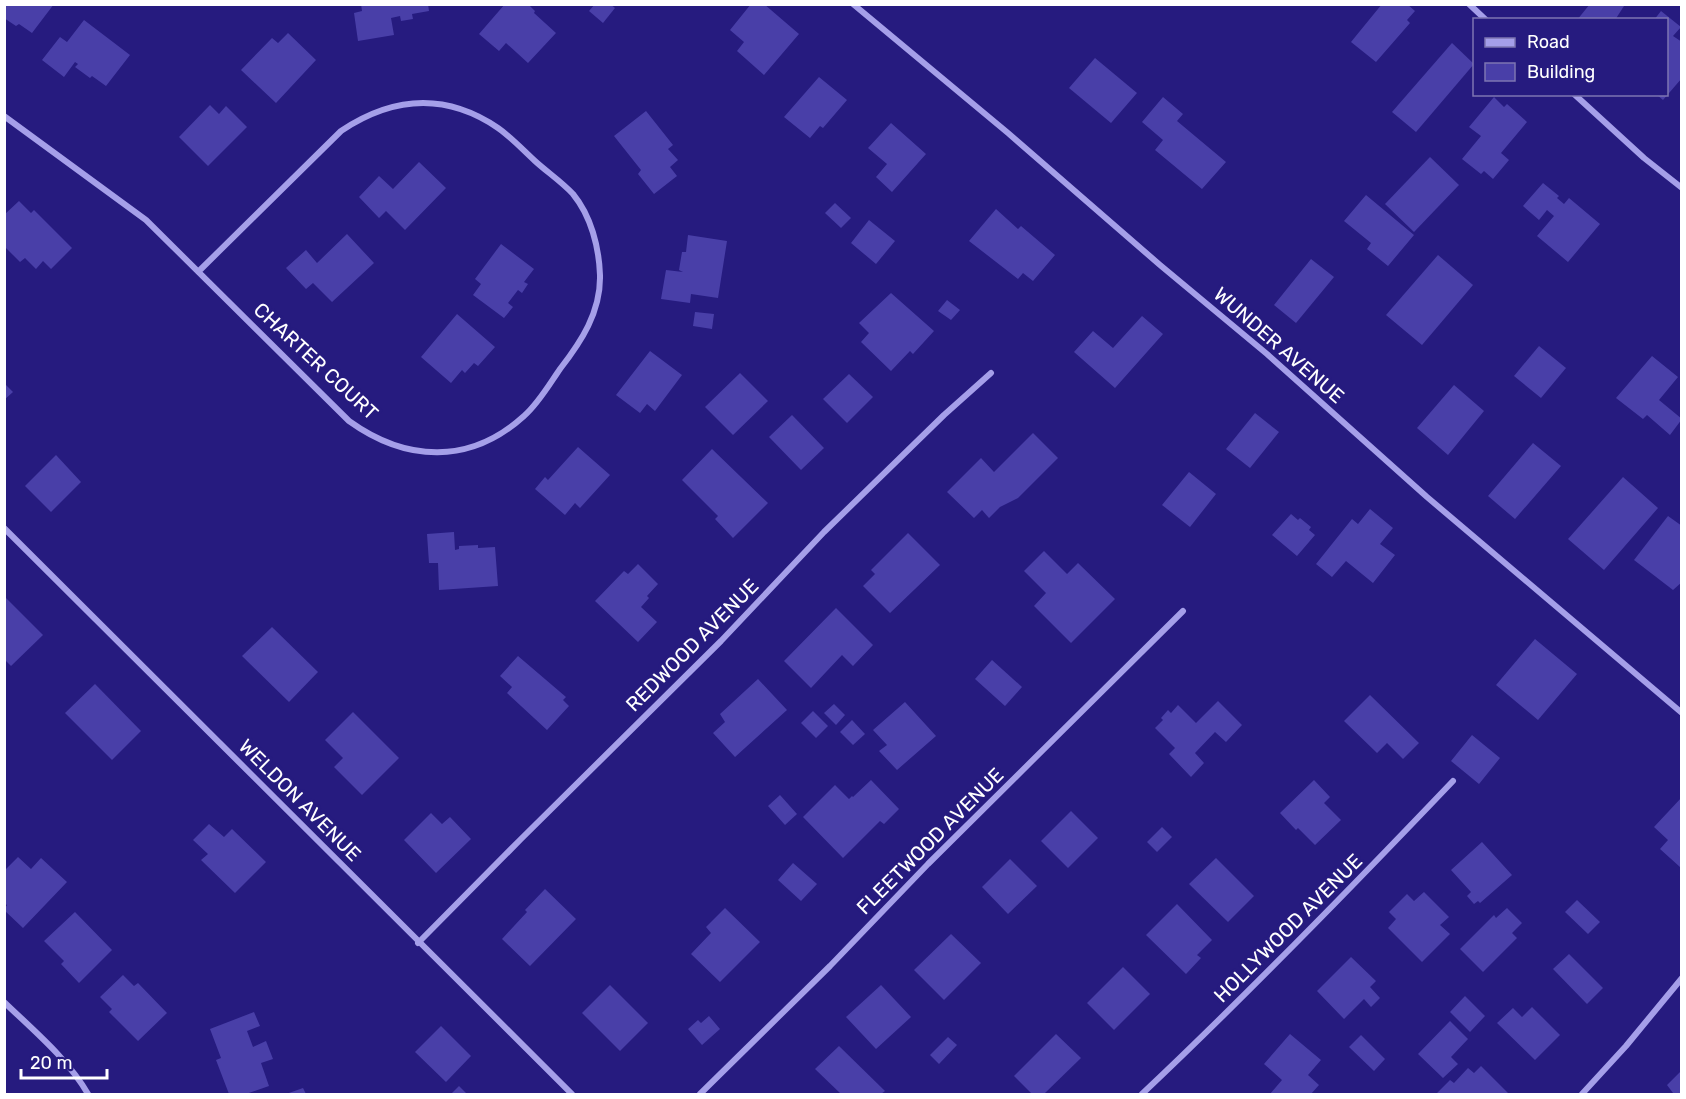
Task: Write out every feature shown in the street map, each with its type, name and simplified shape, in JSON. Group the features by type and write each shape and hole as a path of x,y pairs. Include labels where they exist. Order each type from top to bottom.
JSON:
{"street":[{"name":"WUNDER AVENUE","path":"853,4 1268,354 1427,497 1682,713"},
{"path":"1469,4 1484,18"},
{"path":"1576,96 1644,158 1682,188"},
{"name":"CHARTER COURT","path":"4,116 146,220 349,421 368,434 401,448 428,453 455,451 481,444 505,432 526,415 578,346 596,303 600,276 596,241 586,216 573,194 499,129 476,114 441,104 414,103 387,107 362,117 341,131 199,271"},
{"name":"REDWOOD AVENUE","path":"418,943 728,634 824,532 944,415 991,373"},
{"name":"WELDON AVENUE","path":"4,528 572,1095"},
{"name":"FLEETWOOD AVENUE","path":"700,1095 1183,611"},
{"name":"HOLLYWOOD AVENUE","path":"1142,1095 1362,877 1453,781"},
{"path":"1582,1095 1682,978"},
{"path":"4,1002 59,1055 81,1082 88,1095"}],"building":[{"path":"4,4 54,4 32,33 4,18"},
{"path":"361,4 428,4 429,11 412,14 413,19 401,21 400,16 391,18 394,35 358,41 354,13 362,11"},
{"path":"505,4 528,4 535,11 534,13 556,33 528,63 506,43 499,51 479,34"},
{"path":"595,4 610,4 615,8 603,23 589,11"},
{"path":"751,4 764,4 799,34 764,75 737,51 744,42 730,30"},
{"path":"1382,4 1407,4 1415,11 1407,20 1410,23 1376,62 1351,42"},
{"path":"1590,4 1622,4 1624,6 1616,18 1579,18"},
{"path":"1661,11 1681,27 1673,36 1682,42 1682,78 1668,94 1668,18 1656,18"},
{"path":"84,20 130,55 106,86 75,67 78,64 75,62 64,77 42,60 60,37 67,42"},
{"path":"288,33 316,60 276,103 241,70 272,38 278,43"},
{"path":"1452,43 1473,63 1416,132 1392,112"},
{"path":"1095,58 1137,93 1111,123 1069,88"},
{"path":"819,77 847,100 823,128 820,126 810,138 784,117"},
{"path":"1163,97 1183,114 1177,121 1226,162 1202,189 1155,150 1163,140 1142,122"},
{"path":"1494,97 1504,107 1507,104 1527,122 1501,153 1509,160 1493,179 1484,171 1481,174 1462,159 1481,136 1469,127"},
{"path":"210,105 219,114 226,106 247,127 208,166 179,137"},
{"path":"646,111 673,145 668,149 678,160 670,167 677,176 654,194 638,174 641,170 614,136"},
{"path":"891,123 926,154 892,192 876,177 887,164 868,148"},
{"path":"1430,157 1459,185 1414,232 1385,204"},
{"path":"419,162 446,188 405,230 386,211 379,218 359,197 379,176 393,189"},
{"path":"1543,183 1559,196 1557,198 1564,204 1569,198 1600,224 1568,262 1537,236 1554,216 1547,210 1539,220 1523,206"},
{"path":"1366,195 1414,235 1388,266 1367,249 1371,243 1344,221"},
{"path":"19,201 31,213 34,210 72,248 51,269 43,261 36,269 25,258 20,262 4,246 4,215"},
{"path":"835,203 851,218 841,228 825,213"},
{"path":"996,209 1018,229 1021,226 1055,255 1033,281 1023,273 1018,279 969,241"},
{"path":"869,220 895,241 876,264 851,243"},
{"path":"347,234 374,263 332,302 313,283 306,289 286,268 306,250 317,263"},
{"path":"688,235 727,241 718,298 691,294 690,303 661,299 666,270 683,272 679,270 682,252 686,252"},
{"path":"501,244 534,269 524,282 528,284 522,293 518,290 508,303 513,307 504,318 473,295 481,284 475,279"},
{"path":"1438,255 1473,285 1422,345 1386,315"},
{"path":"1311,259 1334,277 1296,323 1274,305"},
{"path":"891,293 934,331 913,354 910,351 891,371 861,342 869,333 859,323"},
{"path":"947,300 960,310 951,320 938,311"},
{"path":"695,312 714,314 712,329 693,326"},
{"path":"457,314 495,347 478,366 474,363 465,373 462,370 451,383 421,357"},
{"path":"1142,316 1163,334 1115,388 1074,352 1093,331 1113,348"},
{"path":"1539,346 1566,368 1541,398 1514,376"},
{"path":"650,351 682,375 655,411 647,404 640,413 616,395"},
{"path":"1652,356 1678,377 1659,400 1682,419 1670,435 1647,415 1643,419 1616,398"},
{"path":"740,373 768,401 733,435 705,407"},
{"path":"849,374 873,397 847,423 823,399"},
{"path":"4,383 13,392 4,400"},
{"path":"1454,385 1484,411 1448,455 1417,428"},
{"path":"1255,413 1279,432 1250,468 1226,449"},
{"path":"792,415 824,448 801,470 769,437"},
{"path":"1033,433 1058,458 1018,498 1000,507 989,518 982,510 974,518 947,492 981,458 994,472"},
{"path":"1533,443 1561,466 1515,519 1488,496"},
{"path":"578,447 610,475 580,508 575,503 565,515 535,489 545,477 548,480"},
{"path":"712,449 768,503 733,538 715,519 718,516 682,480"},
{"path":"56,455 81,482 51,512 25,486"},
{"path":"1189,472 1216,494 1190,527 1162,505"},
{"path":"1623,477 1658,508 1604,570 1568,539"},
{"path":"1370,509 1393,528 1380,544 1395,555 1373,583 1346,561 1332,577 1316,564 1352,519 1358,524"},
{"path":"1291,514 1311,527 1309,530 1315,535 1297,556 1272,535"},
{"path":"1668,516 1682,526 1682,582 1673,590 1634,560"},
{"path":"454,532 455,550 459,549 459,546 495,547 498,586 439,590 438,563 429,563 427,534"},
{"path":"908,533 940,565 890,613 863,586 875,574 871,570"},
{"path":"1044,551 1067,574 1078,563 1115,599 1071,643 1034,606 1046,593 1024,571"},
{"path":"638,564 658,584 641,607 657,622 638,642 595,601 624,571 628,574"},
{"path":"4,596 43,635 11,666 4,659"},
{"path":"836,608 873,645 853,666 842,655 811,688 784,661"},
{"path":"272,627 318,672 289,702 242,656"},
{"path":"1535,639 1577,674 1538,720 1496,685"},
{"path":"518,656 566,697 563,700 569,706 547,730 507,693 512,687 500,676"},
{"path":"992,660 1022,687 1005,706 975,679"},
{"path":"758,679 787,710 735,757 713,733 725,722 720,714"},
{"path":"95,684 141,731 112,760 65,713"},
{"path":"1370,695 1419,743 1403,759 1387,743 1377,753 1344,721"},
{"path":"1218,701 1242,725 1226,742 1215,732 1195,753 1204,763 1191,777 1169,754 1175,748 1155,728 1163,720 1161,718 1168,710 1171,713 1178,705 1196,723"},
{"path":"905,702 936,736 897,770 879,751 887,745 873,730"},
{"path":"834,704 845,715 836,725 824,713"},
{"path":"813,711 828,726 816,738 801,723"},
{"path":"353,712 399,758 362,795 334,767 343,758 325,740"},
{"path":"852,720 865,734 853,745 840,732"},
{"path":"1472,735 1500,758 1479,784 1451,761"},
{"path":"871,780 899,809 884,824 880,821 843,858 803,817 835,785 849,799"},
{"path":"1314,780 1330,797 1324,803 1341,820 1315,845 1280,813"},
{"path":"780,795 797,814 785,825 768,806"},
{"path":"1682,797 1682,865 1680,867 1660,849 1668,840 1654,827"},
{"path":"1071,811 1098,838 1068,868 1041,841"},
{"path":"431,813 442,824 450,817 471,839 436,873 404,840"},
{"path":"209,824 224,837 232,829 266,862 235,893 201,860 208,854 193,840"},
{"path":"1162,827 1172,837 1157,852 1147,842"},
{"path":"1482,842 1512,875 1480,903 1478,901 1474,904 1467,896 1471,892 1451,870"},
{"path":"18,857 31,869 41,858 67,882 23,928 4,910 7,905 4,903 4,871"},
{"path":"1216,858 1254,896 1228,922 1189,884"},
{"path":"1010,859 1037,886 1008,914 982,887"},
{"path":"793,863 817,884 801,901 778,880"},
{"path":"545,889 576,919 530,966 502,939"},
{"path":"1424,892 1449,917 1440,925 1450,934 1422,962 1388,928 1396,919 1389,912 1407,894 1414,901"},
{"path":"1577,900 1600,922 1588,934 1565,912"},
{"path":"1177,904 1212,940 1197,955 1201,958 1186,974 1146,935"},
{"path":"725,908 760,942 720,982 691,954 711,933 706,927"},
{"path":"1507,908 1522,923 1512,933 1517,938 1483,972 1460,949 1494,915 1496,918"},
{"path":"75,912 112,950 79,983 61,964 64,961 44,941"},
{"path":"951,934 981,963 944,1000 914,970"},
{"path":"1569,954 1603,988 1587,1004 1553,969"},
{"path":"1351,957 1376,981 1370,987 1380,998 1371,1007 1364,999 1344,1019 1317,991"},
{"path":"1123,967 1150,994 1114,1030 1087,1003"},
{"path":"123,975 134,986 138,983 167,1013 138,1041 109,1012 112,1009 100,997"},
{"path":"610,985 648,1023 620,1051 582,1013"},
{"path":"881,985 911,1017 876,1049 846,1017"},
{"path":"1465,996 1485,1016 1470,1032 1450,1012"},
{"path":"1532,1007 1560,1035 1535,1060 1497,1023 1513,1008 1522,1017"},
{"path":"254,1012 260,1026 247,1031 253,1047 266,1041 273,1059 261,1063 269,1086 246,1094 229,1094 216,1060 221,1058 210,1029"},
{"path":"709,1016 720,1029 702,1045 688,1029 698,1020 701,1023"},
{"path":"1450,1021 1468,1039 1451,1057 1458,1064 1443,1078 1418,1054"},
{"path":"441,1026 471,1056 446,1082 415,1052"},
{"path":"1056,1034 1081,1058 1044,1094 1032,1094 1014,1076"},
{"path":"1290,1034 1321,1060 1308,1075 1319,1085 1311,1094 1270,1094 1282,1080 1264,1064"},
{"path":"1361,1035 1385,1059 1374,1071 1349,1047"},
{"path":"948,1037 957,1045 939,1064 930,1055"},
{"path":"839,1046 885,1091 881,1094 841,1094 815,1069"},
{"path":"1481,1066 1508,1093 1436,1094 1450,1080 1454,1083 1468,1068 1474,1073"},
{"path":"1682,1070 1682,1094 1671,1094 1673,1093 1667,1085"},
{"path":"459,1086 467,1094 451,1094"},
{"path":"303,1088 306,1094 286,1094"}]}
